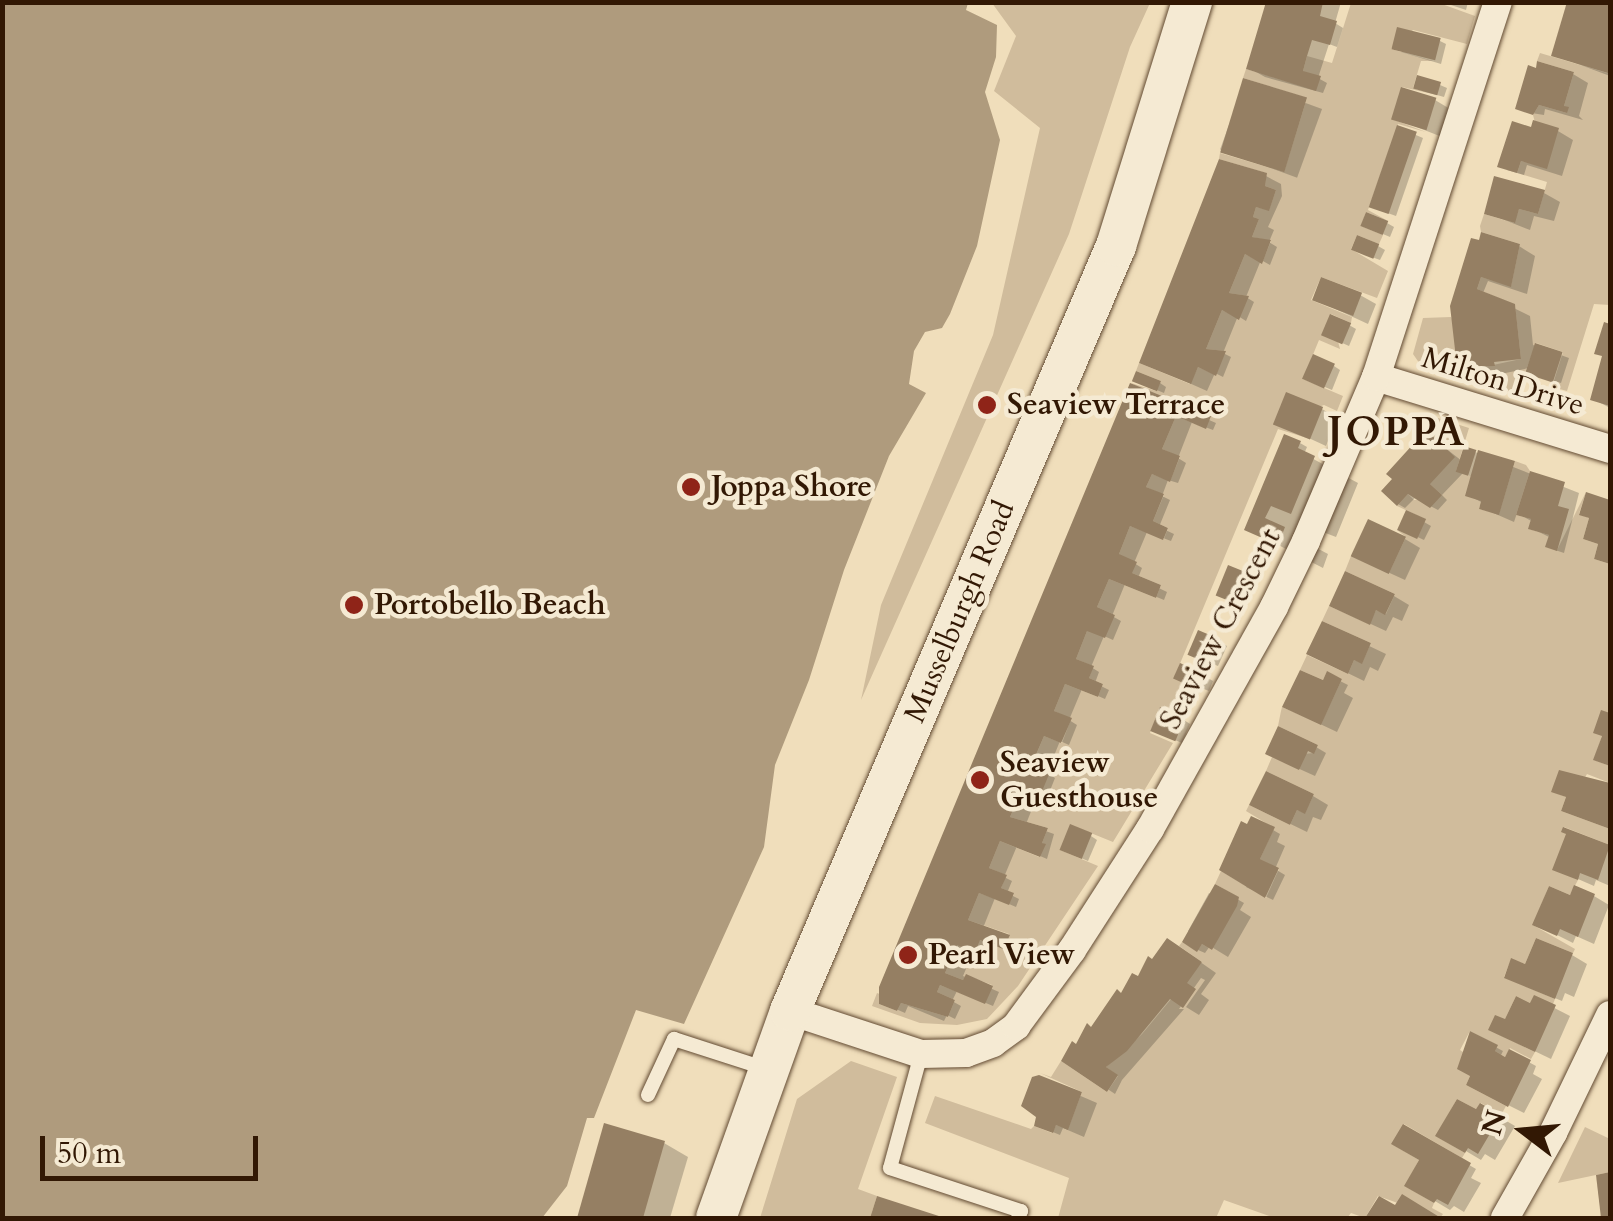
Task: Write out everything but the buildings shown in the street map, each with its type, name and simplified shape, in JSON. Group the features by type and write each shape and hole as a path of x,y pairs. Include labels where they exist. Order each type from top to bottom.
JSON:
{"main road":[{"name":"Musselburgh Road","path":"716,1218 790,1011 1116,246 1192,2"}],"street":[{"name":"Seaview Crescent","path":"790,1011 921,1054 966,1052 1016,1026 1072,950 1150,829 1274,607 1376,377 1498,2"},
{"name":"Milton Drive","path":"1376,377 1610,449"},
{"path":"1505,1218 1554,1133 1610,1015"}],"lane":[{"path":"648,1095 674,1039 768,1069"},
{"path":"921,1054 890,1168 1020,1211 1018,1218"}],"shaded area":[{"path":"3,3 968,3 966,10 997,25 996,57 985,92 1000,140 977,246 950,314 942,328 925,332 914,351 909,384 926,393 889,456 844,570 809,680 775,765 764,847 684,1024 636,1010 594,1118 587,1118 567,1186 542,1218 3,1218"},
{"path":"992,3 1150,3 1130,47 1069,234 861,700 881,605 993,335 1040,128 994,91 1016,36"},
{"path":"1351,3 1439,3 1475,16 1467,44 1413,30 1391,49 1433,61 1421,61 1413,88 1437,95 1402,87 1392,119 1426,132 1398,124 1368,210 1388,221 1366,212 1361,226 1383,235 1379,244 1357,235 1351,249 1388,271 1377,298 1321,277 1311,300 1352,317 1351,323 1331,314 1340,349 1319,340 1303,379 1343,396 1337,411 1324,405 1274,424 1310,439 1278,429 1174,678 1201,690 1185,717 1160,708 1150,733 1173,743 1113,842 1071,825 1060,850 1098,866 1018,986 987,1019 957,1025 920,1023 872,1006 877,993 882,995 879,1004 897,1011 901,1003 948,1017 955,1000 937,992 940,985 985,1003 992,985 966,975 963,980 945,973 957,945 980,940 1003,949 1009,934 968,920 979,893 1009,904 1013,893 1001,888 1006,875 989,868 1000,841 1039,857 1045,845 1042,843 1048,828 1010,817 1044,736 1062,743 1071,719 1054,711 1065,684 1098,697 1103,684 1089,678 1093,666 1076,659 1087,631 1115,615 1097,607 1109,579 1156,598 1161,585 1132,573 1119,554 1130,526 1164,539 1168,528 1153,521 1164,495 1146,487 1152,474 1170,481 1180,457 1162,449 1176,416 1205,428 1131,383 1156,391 1161,381 1136,371 1139,363 1190,384 1198,367 1215,375 1225,351 1206,349 1222,310 1239,319 1248,296 1229,293 1245,254 1262,263 1271,241 1252,237 1259,219 1253,217 1256,207 1269,210 1276,190 1265,186 1266,173 1219,159 1220,153 1284,172 1307,98 1243,78 1246,69 1316,90 1303,71 1307,56 1332,63"},
{"path":"1540,53 1607,73 1610,64 1610,305 1594,304 1567,391 1552,387 1563,352 1536,343 1525,373 1518,371 1522,396 1422,367 1413,354 1423,318 1451,317 1479,368 1521,359 1515,305 1477,289 1481,277 1511,286 1520,244 1481,232 1480,226 1484,214 1514,223 1519,209 1538,214 1547,182 1517,173 1521,161 1547,168 1533,115 1539,105 1567,113 1564,106 1574,72 1537,61"},
{"path":"1438,418 1469,428 1456,471 1471,476 1481,501 1479,509 1499,514 1515,461 1526,465 1530,471 1516,515 1531,519 1529,529 1549,535 1546,547 1557,550 1586,492 1579,514 1589,518 1583,539 1598,544 1594,559 1610,564 1610,713 1601,711 1602,736 1594,760 1610,766 1610,783 1587,774 1584,779 1551,791 1566,797 1561,811 1610,829 1610,845 1564,827 1578,880 1570,895 1549,886 1533,925 1575,949 1573,953 1536,938 1525,964 1511,959 1504,977 1555,999 1553,1004 1530,1003 1516,996 1498,1034 1535,1052 1531,1059 1510,1048 1505,1057 1495,1051 1497,1045 1470,1031 1460,1050 1466,1054 1470,1076 1466,1085 1506,1106 1501,1115 1481,1103 1476,1109 1457,1099 1436,1136 1465,1153 1462,1158 1404,1124 1392,1144 1419,1160 1405,1186 1434,1203 1432,1208 1443,1214 1440,1218 1378,1196 1365,1218 1351,1213 1347,1218 1275,1218 1224,1200 1216,1218 1058,1218 1069,1178 925,1123 935,1096 1031,1129 1034,1126 1052,1133 1056,1125 1068,1129 1082,1092 1040,1073 1051,1077 1061,1061 1107,1092 1118,1076 1106,1067 1142,1034 1202,962 1179,946 1182,942 1197,951 1202,944 1212,950 1238,897 1215,884 1221,871 1266,898 1279,869 1260,859 1274,828 1246,811 1249,805 1290,825 1297,810 1305,813 1314,794 1266,771 1272,757 1314,753 1318,745 1278,726 1282,707 1321,724 1342,679 1327,672 1323,680 1300,670 1307,655 1348,674 1354,660 1362,663 1371,643 1322,621 1329,606 1369,624 1376,610 1386,614 1395,594 1345,571 1351,556 1389,573 1406,537 1397,530 1417,538 1425,519 1397,506 1408,494 1414,500 1442,495 1430,484 1426,430"},
{"path":"851,1061 897,1077 858,1189 877,1196 870,1218 760,1218 797,1099"},
{"path":"1585,1127 1610,1139 1610,1172 1558,1183"}],"place":[{"name":"Seaview Terrace","path":"987,405"},
{"name":"Joppa Shore","path":"691,487"},
{"name":"Portobello Beach","path":"354,605"},
{"name":"Seaview Guesthouse","path":"980,780"},
{"name":"Pearl View","path":"908,955"}],"district":[{"name":"JOPPA","path":"1397,433"}]}
